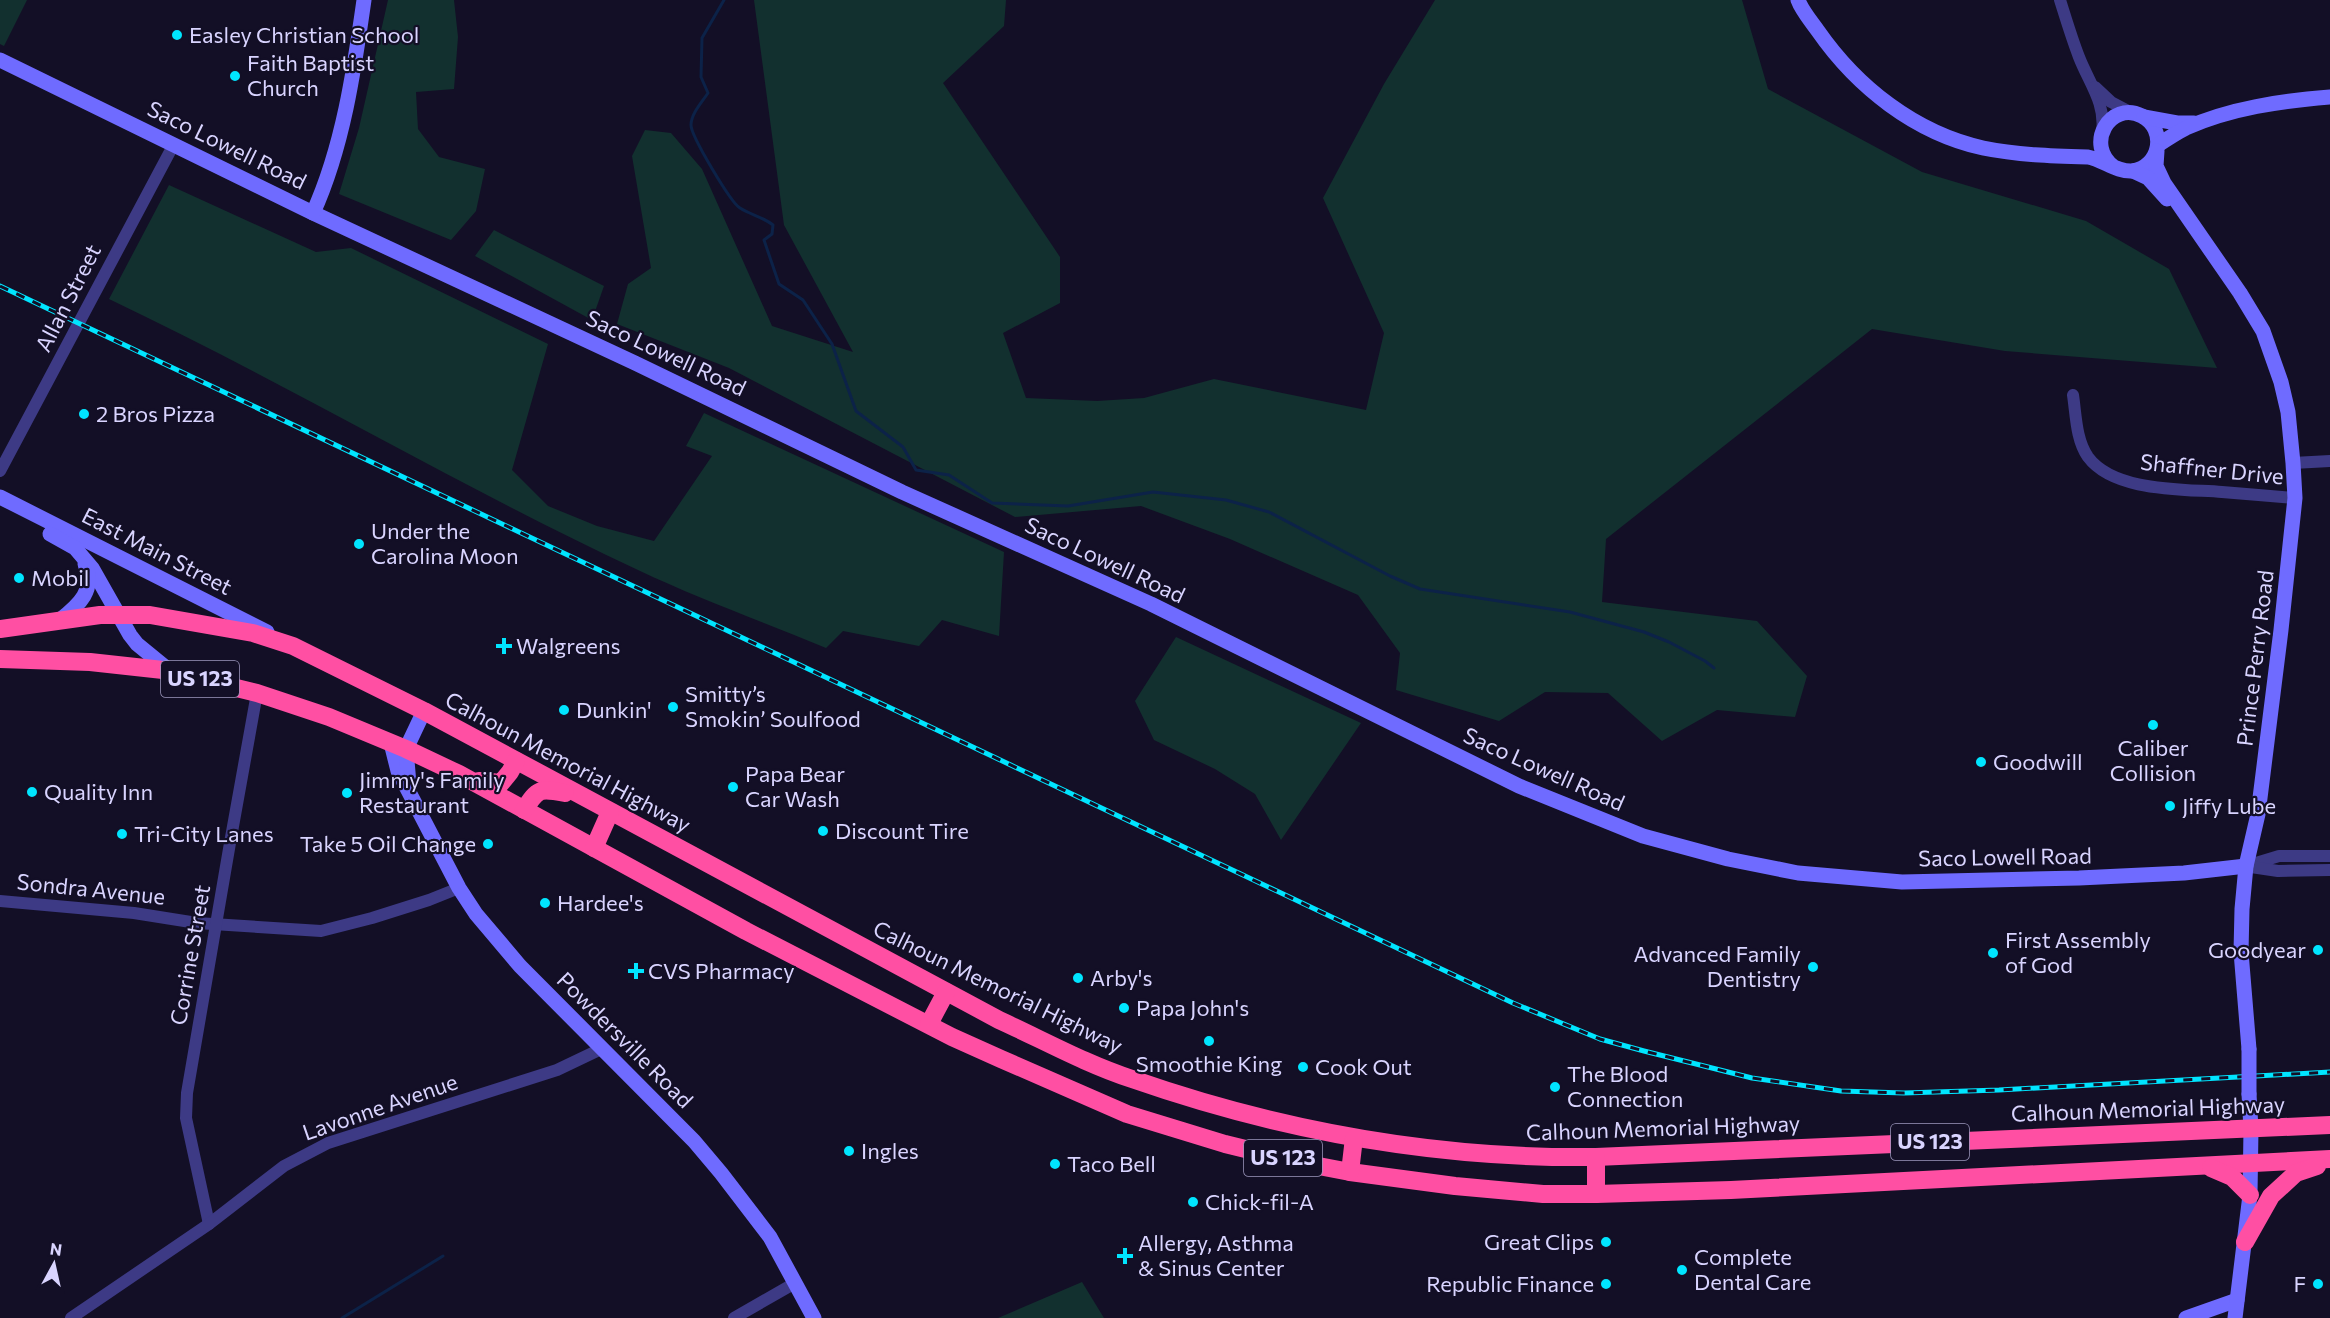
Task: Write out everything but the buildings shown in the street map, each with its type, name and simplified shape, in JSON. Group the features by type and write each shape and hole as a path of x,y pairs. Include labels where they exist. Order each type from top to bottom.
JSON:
{"highway":[{"name":"Calhoun Memorial Highway","path":"0,629 100,615 150,615 218,625 293,646 424,711 999,1020 1095,1065 1131,1079 1210,1103 1354,1138 1434,1149 1535,1158 1733,1153 1874,1144 2330,1125"},
{"name":"US 123","path":"0,659 90,662 172,672 257,693 329,717 399,746 469,779 750,933 1001,1059 1127,1114 1225,1144 1350,1172 1543,1194 1596,1194 1738,1190 2330,1160"},
{"path":"469,779 501,783 516,761"},
{"path":"524,810 539,790 546,789 581,796"},
{"path":"594,848 610,812"},
{"path":"929,1024 946,992"},
{"path":"1350,1172 1354,1138"},
{"path":"1596,1157 1596,1194"},
{"path":"2245,1242 2271,1196 2296,1173 2330,1160"},
{"path":"2206,1166 2232,1177 2250,1195"}],"street":[{"path":"313,213 326,185 342,123 356,56 364,0"},
{"path":"1798,0 1837,58 1874,94 1912,120 1947,136 1982,147 2088,157 2133,171 2150,162 2157,148 2184,129 2255,106 2330,97"},
{"path":"2060,0 2081,61 2094,86 2104,120 2101,136 2104,158 2114,166"},
{"name":"Saco Lowell Road","path":"0,60 313,213 635,363 902,492 1151,604 1519,786 1643,836 1747,863 1798,873 1902,882 2079,879 2184,873 2247,866"},
{"path":"2094,86 2111,102 2138,115 2153,126 2157,148"},
{"path":"2049,155 2079,150 2101,136 2113,118 2138,115 2181,124 2203,122"},
{"name":"Allan Street","path":"0,471 174,144"},
{"name":"Prince Perry Road","path":"2157,148 2156,166 2187,218 2240,293 2263,331 2281,382 2288,412 2293,463 2295,498 2270,730 2258,814 2247,866 2241,952 2249,1049 2250,1195 2235,1318"},
{"name":"Prince Perry Road","path":"2133,171 2148,178 2187,218"},
{"name":"Shaffner Drive","path":"2073,395 2082,446 2088,457 2095,464 2124,480 2175,489 2295,498"},
{"path":"2293,463 2330,461"},
{"name":"East Main Street","path":"0,497 293,646"},
{"name":"East Main Street","path":"0,502 13,515 64,541 80,553 92,568 137,644 172,672"},
{"path":"60,620 81,603 86,592 89,573 80,553"},
{"name":"Corrine Street","path":"209,1224 186,1118 189,1082 257,693"},
{"path":"399,746 424,711"},
{"name":"Powdersville Road","path":"399,746 398,771 410,790 459,888 476,914 520,966 694,1141 721,1173 770,1237 814,1318"},
{"path":"2247,866 2279,856 2330,856"},
{"path":"2247,866 2278,871 2330,870"},
{"name":"Sondra Avenue","path":"0,900 134,913 217,924 321,931 372,918 459,888"},
{"name":"Lavonne Avenue","path":"71,1318 209,1224 284,1166 328,1143 557,1070 601,1049"},
{"path":"734,1318 795,1283"},
{"path":"2186,1318 2237,1300"}],"green space":[{"path":"0,0 27,0 4,46 0,44"},
{"path":"388,0 454,0 458,37 454,89 416,92 418,129 439,157 485,169 476,211 451,240 339,194 359,128"},
{"path":"754,0 1006,0 1004,26 943,83 1060,257 1060,303 1003,333 1026,398 1097,401 1144,398 1214,379 1366,410 1384,333 1323,198 1384,84 1435,0 1742,0 1768,89 1922,172 2086,221 2169,269 2217,368 2005,351 1872,329 1606,539 1602,602 1757,621 1807,676 1795,717 1717,710 1662,741 1608,693 1545,692 1499,721 1396,690 1400,653 1358,595 1230,539 1141,506 1015,517 729,368 617,324 628,284 651,268 632,156 645,130 671,133 702,169 772,326 853,352 784,225"},
{"path":"169,185 316,252 351,248 548,344 512,470 548,506 597,526 654,541 712,456 686,446 704,413 1004,552 999,636 942,620 919,646 843,631 826,648 684,591 571,538 242,365 109,299"},
{"path":"494,230 604,286 592,320 475,256"},
{"path":"1176,637 1361,723 1281,840 1255,794 1215,769 1154,740 1135,701"},
{"path":"1082,1282 1104,1318 998,1318"}],"waterway":[{"path":"724,0 702,38 701,77 708,93 697,108 691,125 697,142 735,203 740,208 773,225 772,234 764,240 779,284 803,300 832,344 856,411 903,447 916,470 949,475 992,503 1068,506 1153,492 1226,500 1269,512 1390,576 1420,589 1570,612 1644,632 1669,642 1714,668"},
{"path":"342,1318 443,1256"}],"railway":[{"path":"0,286 1513,1003 1600,1039 1752,1078 1841,1091 1904,1093 1999,1090 2330,1072"}],"place":[{"name":"Easley Christian School","path":"177,35"},
{"name":"Faith Baptist Church","path":"235,76"},
{"name":"2 Bros Pizza","path":"84,414"},
{"name":"Under the Carolina Moon","path":"359,544"},
{"name":"Mobil","path":"19,578"},
{"name":"Walgreens","path":"504,646"},
{"name":"Smitty’s Smokin’ Soulfood","path":"673,707"},
{"name":"Dunkin'","path":"564,710"},
{"name":"Caliber Collision","path":"2153,725"},
{"name":"Goodwill","path":"1981,762"},
{"name":"Papa Bear Car Wash","path":"733,787"},
{"name":"Quality Inn","path":"32,792"},
{"name":"Jimmy's Family Restaurant","path":"347,793"},
{"name":"Jiffy Lube","path":"2170,806"},
{"name":"Discount Tire","path":"823,831"},
{"name":"Tri-City Lanes","path":"122,834"},
{"name":"Take 5 Oil Change","path":"488,844"},
{"name":"Hardee's","path":"545,903"},
{"name":"Goodyear","path":"2318,950"},
{"name":"First Assembly of God","path":"1993,953"},
{"name":"Advanced Family Dentistry","path":"1813,967"},
{"name":"CVS Pharmacy","path":"636,971"},
{"name":"Arby's","path":"1078,978"},
{"name":"Papa John's","path":"1124,1008"},
{"name":"Smoothie King","path":"1209,1041"},
{"name":"Cook Out","path":"1303,1067"},
{"name":"The Blood Connection","path":"1555,1087"},
{"name":"Ingles","path":"849,1151"},
{"name":"Taco Bell","path":"1055,1164"},
{"name":"Chick-fil-A","path":"1193,1202"},
{"name":"Great Clips","path":"1606,1242"},
{"name":"Allergy, Asthma & Sinus Center","path":"1125,1256"},
{"name":"Complete Dental Care","path":"1682,1270"},
{"name":"Republic Finance","path":"1606,1284"},
{"name":"F","path":"2318,1284"}]}
